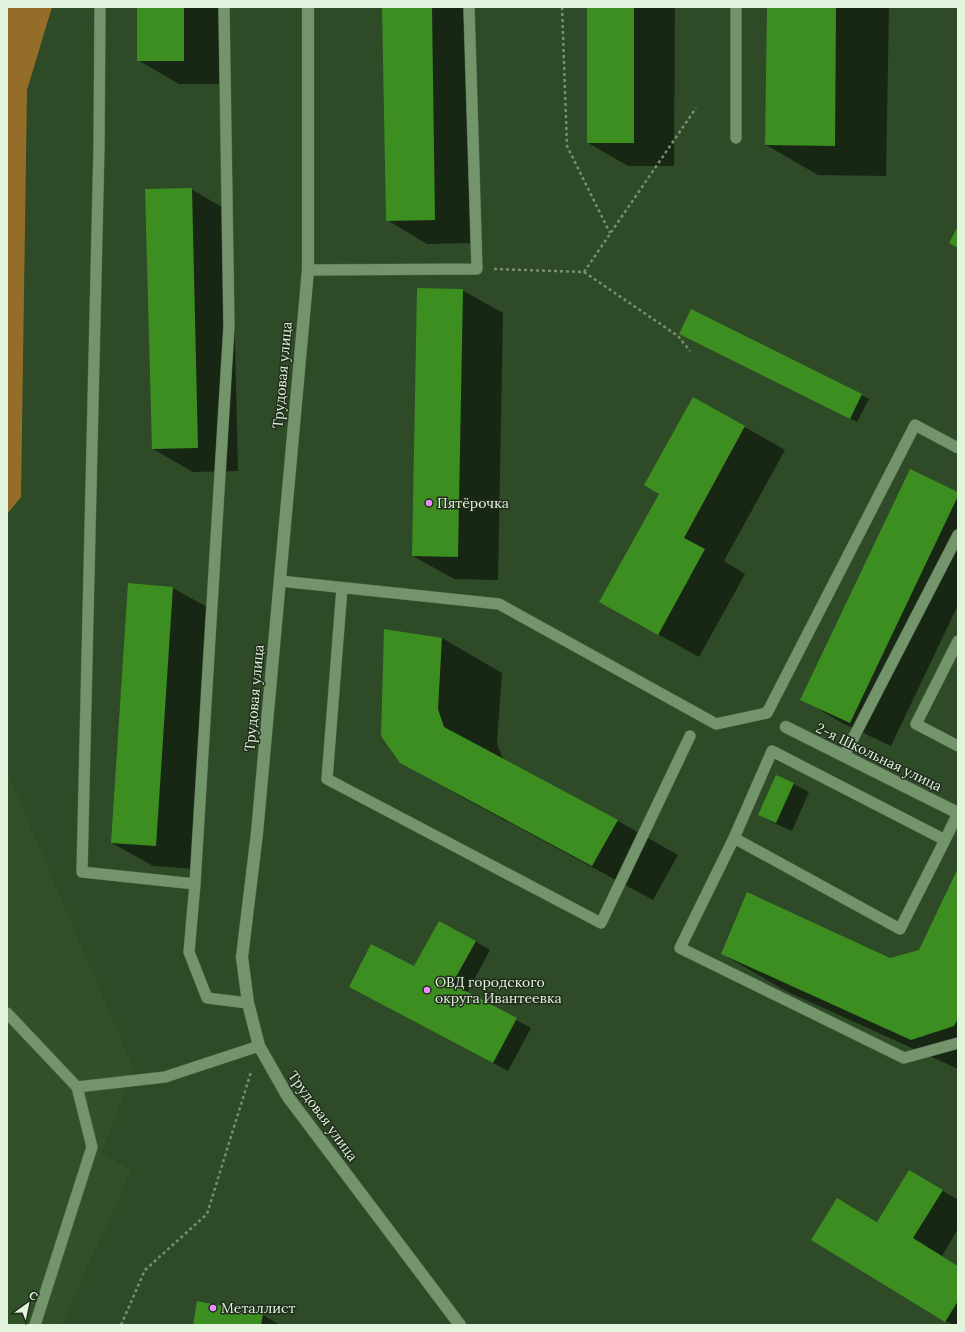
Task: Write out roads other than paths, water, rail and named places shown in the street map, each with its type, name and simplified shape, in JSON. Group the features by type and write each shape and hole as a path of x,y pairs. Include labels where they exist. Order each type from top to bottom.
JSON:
{"street":[{"name":"Трудовая улица","path":"308,7 308,270 257,833 242,957 248,1003 259,1046 288,1097 460,1325"},
{"name":"2-я Школьная улица","path":"786,728 958,813"}],"lane":[{"path":"100,7 99,147 82,872 194,884"},
{"path":"224,7 229,326 189,952 207,998 248,1003"},
{"path":"308,270 477,269 469,7"},
{"path":"736,7 736,138"},
{"path":"280,581 499,604 716,724 766,713 915,425 958,448"},
{"path":"844,756 958,535"},
{"path":"342,588 327,779 601,922 690,736"},
{"path":"958,641 916,724 958,746"},
{"path":"945,840 772,752 734,838 680,948 904,1058 958,1043"},
{"path":"734,838 900,929 958,813"},
{"path":"7,1013 77,1087 92,1147 34,1325"},
{"path":"77,1087 165,1077 259,1046"}],"place":[{"name":"Пятёрочка","path":"429,503"},
{"name":"ОВД городского округа Ивантеевка","path":"427,990"},
{"name":"Металлист","path":"213,1308"}]}
